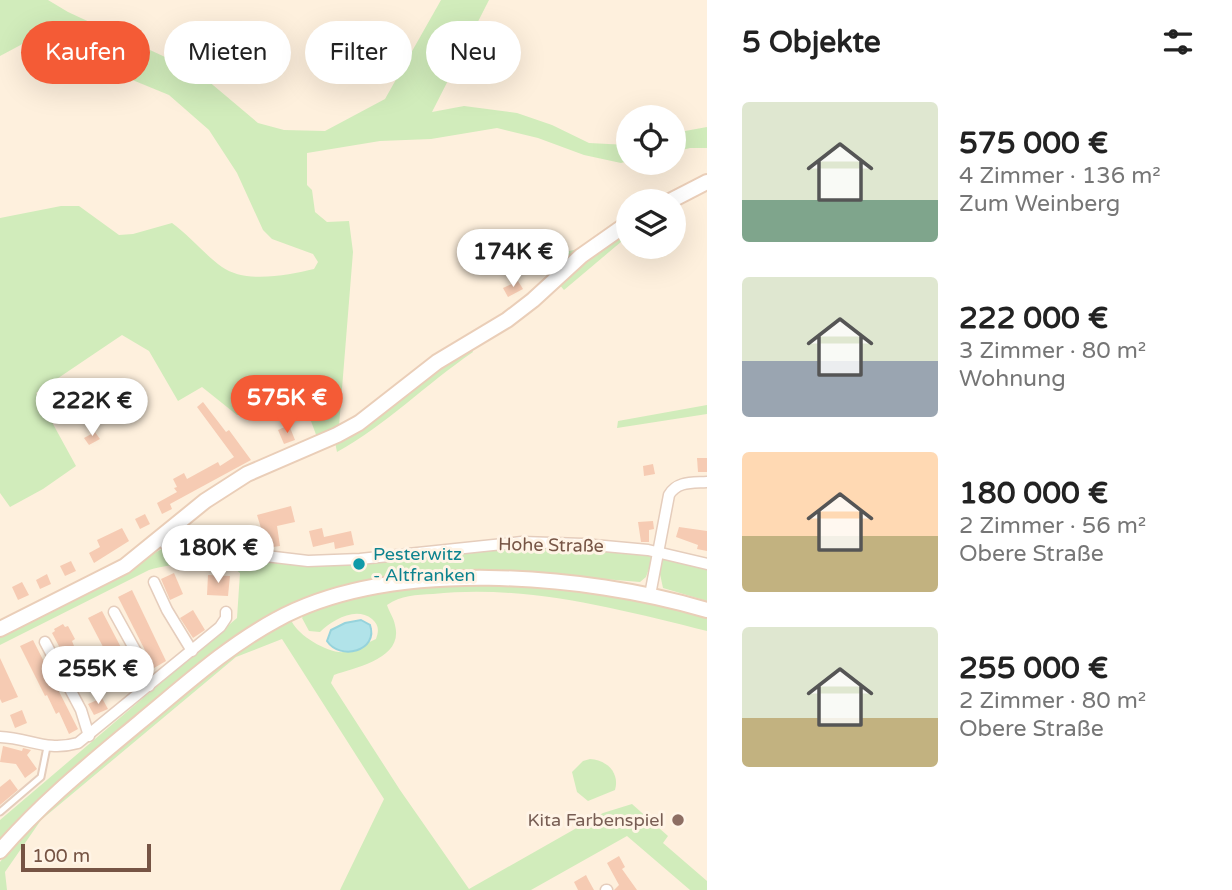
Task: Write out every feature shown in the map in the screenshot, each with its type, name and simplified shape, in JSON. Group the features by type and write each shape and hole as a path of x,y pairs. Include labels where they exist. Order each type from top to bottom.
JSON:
{"street":[{"path":"686,193 707,182"},
{"path":"0,629 125,566 226,486 273,461 337,435 373,413 437,362 507,320 581,256 616,231"},
{"path":"650,595 669,495 673,487 707,482"},
{"name":"Hohe Straße","path":"161,538 165,544 302,561 360,559 522,542 626,547 707,564"},
{"path":"0,851 44,803 233,646 278,619 321,601 370,589 427,580 484,578 596,586 650,595 707,610"},
{"path":"154,582 167,610 192,651"},
{"path":"114,612 140,659 149,686"},
{"path":"1,734 47,747 62,748 78,743 192,651 220,626 226,618 226,612"},
{"path":"45,642 81,710 89,736"}],"lane":[{"path":"0,812 37,783 41,777 47,747"}],"green space":[{"path":"0,0 48,0 87,21 21,21 21,45 0,56"},
{"path":"441,0 489,0 478,21 429,21"},
{"path":"426,27 426,84 446,84 432,112 464,106 517,113 552,125 589,143 616,144 616,162 584,155 538,138 497,128 431,139 380,141 307,153 307,185 312,190 315,212 327,222 349,221 353,252 339,426 372,406 416,369 466,337 473,352 389,417 337,452 335,442 321,448 299,389 237,415 202,387 178,401 149,351 122,335 36,393 76,466 43,489 10,507 0,493 0,218 61,206 79,206 119,235 133,234 172,223 222,267 255,277 314,269 318,262 313,254 272,239 263,230 237,173 209,130 169,95 142,84 150,84 150,50 164,57 164,84 212,84 258,123 284,130 325,131 385,99 393,84 412,84 412,51"},
{"path":"707,127 707,148 686,149 686,131"},
{"path":"616,224 616,246 564,290 548,271 569,251 579,249"},
{"path":"707,405 707,414 617,428 618,421"},
{"path":"521,546 630,552 653,557 646,577 640,582 532,573 479,572 320,595 292,605 266,618 215,652 46,793 0,841 0,820 237,618 240,573 232,567 209,563 170,565 149,570 0,645 0,633 162,549 179,548 268,560"},
{"path":"662,559 707,569 707,601 663,588 660,574"},
{"path":"501,583 594,592 693,613 707,617 707,631 571,600 502,592 415,595 392,602 387,605 395,625 396,637 392,646 376,660 334,675 331,683 400,790 469,889 603,813 632,804 668,836 663,843 707,881 707,890 690,890 627,836 531,890 340,890 384,799 282,639 236,657 41,820 5,872 7,890 0,890 0,862 25,829 48,806 237,649 287,621 292,622 301,633 323,647 338,652 348,651 376,639 378,628 372,619 366,615 352,614 338,619 320,632 309,631 302,618 306,612 358,596 424,586"},
{"path":"590,759 611,768 616,784 615,790 588,801 577,792 572,772 583,761"}],"water":[{"path":"361,620 370,625 371,634 364,647 349,652 340,651 327,641 331,630 345,623"}],"building":[{"path":"518,281 523,289 508,297 503,288"},
{"path":"203,402 226,432 229,430 251,460 170,504 172,509 162,514 157,503 177,492 173,479 184,473 187,479 218,462 220,466 234,457 197,407"},
{"path":"289,425 295,440 284,444 278,430"},
{"path":"95,432 100,439 89,445 84,438"},
{"path":"697,458 707,458 707,472 698,472"},
{"path":"653,464 655,474 644,476 643,466"},
{"path":"291,506 295,522 277,526 280,546 273,547 271,541 260,544 259,540 244,544 241,533 261,528 257,515"},
{"path":"145,514 150,524 140,529 135,519"},
{"path":"653,521 654,529 649,530 649,542 641,542 638,522"},
{"path":"679,527 707,531 707,551 697,549 698,545 676,537"},
{"path":"122,528 129,541 94,563 89,553 100,547 97,540"},
{"path":"322,528 324,537 351,531 354,545 335,549 334,542 313,547 309,531"},
{"path":"71,561 76,571 65,576 60,566"},
{"path":"174,573 183,594 170,600 161,579"},
{"path":"47,574 51,584 40,589 36,580"},
{"path":"208,575 230,576 228,596 207,595"},
{"path":"22,582 29,595 18,600 12,587"},
{"path":"132,590 166,661 154,668 118,597"},
{"path":"193,610 205,630 193,638 180,618"},
{"path":"102,611 139,682 125,689 88,618"},
{"path":"63,624 68,626 75,639 72,641 74,646 94,685 81,691 65,660 69,658 63,646 60,648 52,633"},
{"path":"33,640 78,729 69,734 59,712 56,714 47,695 45,696 20,646"},
{"path":"0,658 18,697 2,703 0,699"},
{"path":"102,698 108,709 94,715 88,704"},
{"path":"22,710 27,723 15,728 10,715"},
{"path":"3,746 22,751 23,748 31,750 27,755 37,769 25,778 16,764 0,762"},
{"path":"10,779 18,790 0,805 0,787"},
{"path":"619,856 625,867 622,869 637,890 614,890 619,885 607,863"},
{"path":"586,875 594,890 578,890 574,882"}],"place":[{"name":"Pesterwitz - Altfranken","path":"359,564"},
{"name":"Kita Farbenspiel","path":"678,820"}]}
